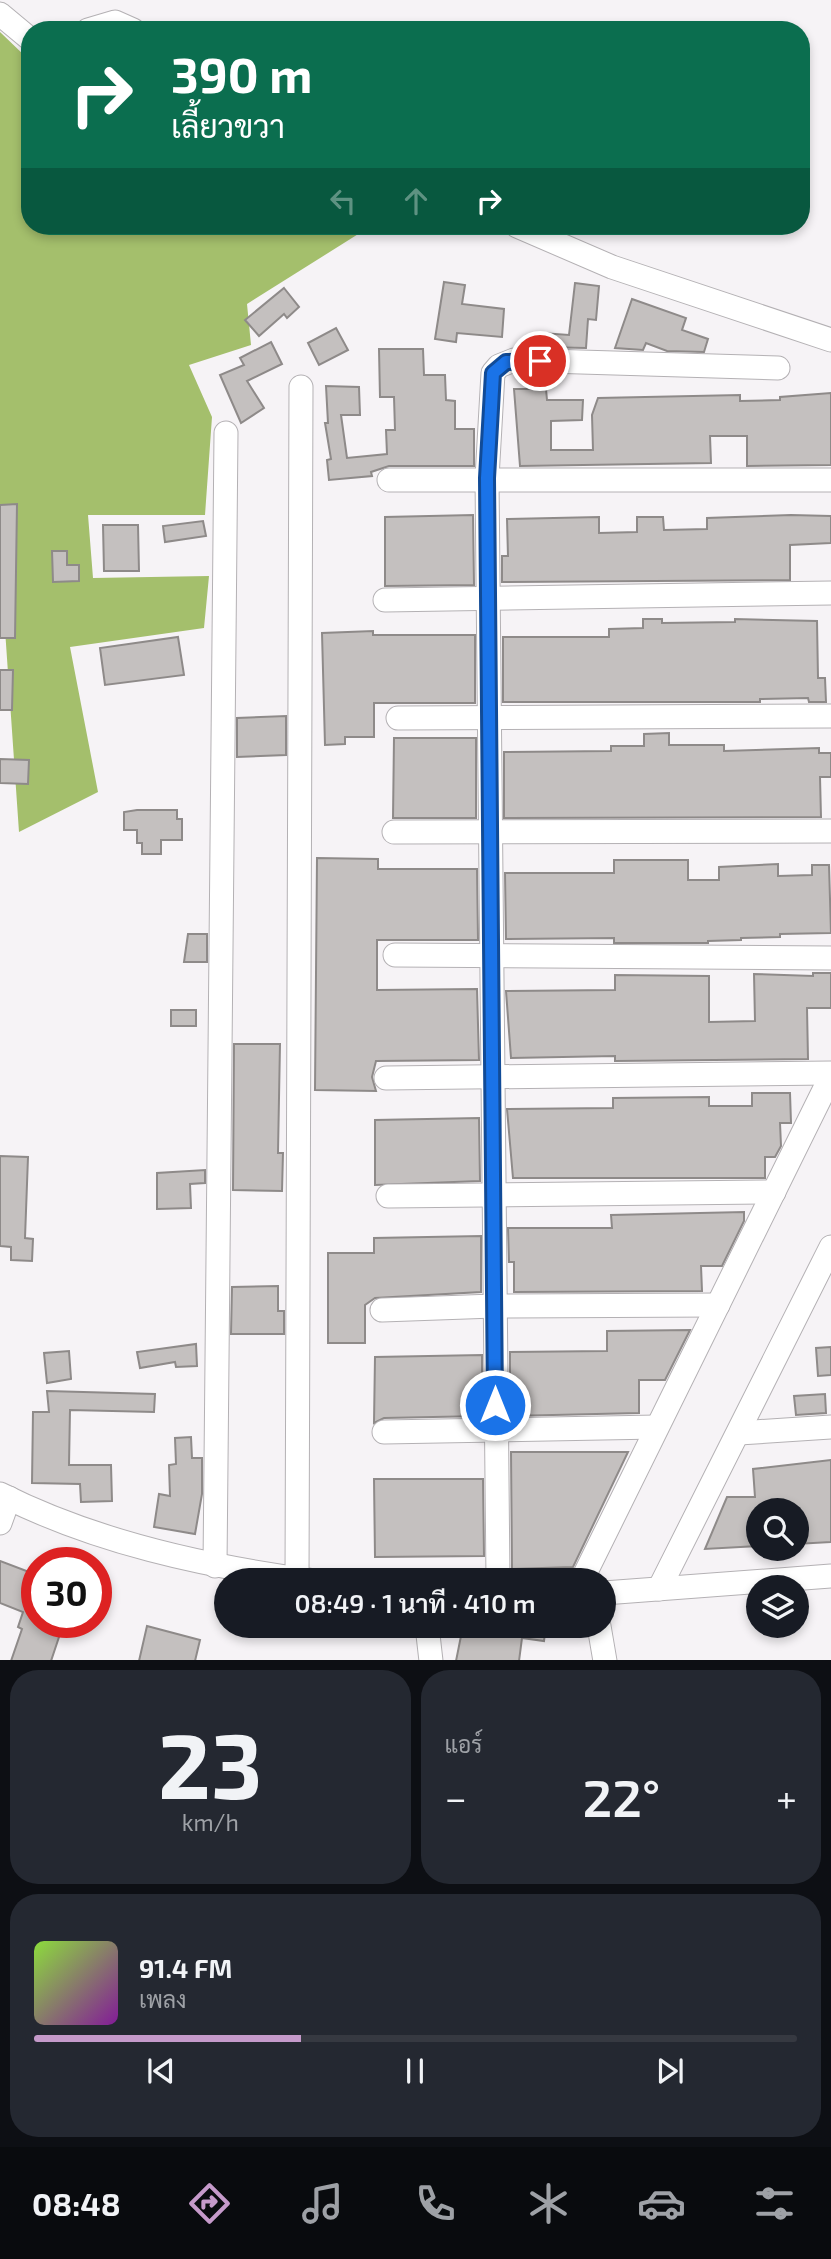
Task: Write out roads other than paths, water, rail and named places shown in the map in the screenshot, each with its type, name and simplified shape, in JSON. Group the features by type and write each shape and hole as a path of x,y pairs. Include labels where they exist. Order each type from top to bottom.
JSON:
{"street":[{"path":"0,14 21,32"},
{"path":"538,235 612,267 831,340"},
{"path":"498,1568 487,478 493,373 506,362 778,368"},
{"path":"301,387 302,1568"},
{"path":"215,1566 226,433"},
{"path":"389,480 831,480"},
{"path":"385,600 831,593"},
{"path":"398,718 831,716"},
{"path":"394,832 831,831"},
{"path":"394,955 831,958"},
{"path":"386,1078 492,1074 831,1075 588,1568"},
{"path":"388,1196 774,1192"},
{"path":"659,1589 831,1247"},
{"path":"806,1296 831,1294"},
{"path":"382,1310 494,1306 718,1305"},
{"path":"384,1432 657,1427"},
{"path":"739,1433 831,1427"},
{"path":"0,1523 5,1496 63,1524 228,1568"},
{"path":"616,1592 831,1576"},
{"path":"429,1638 431,1660"},
{"path":"601,1638 605,1660"}]}
